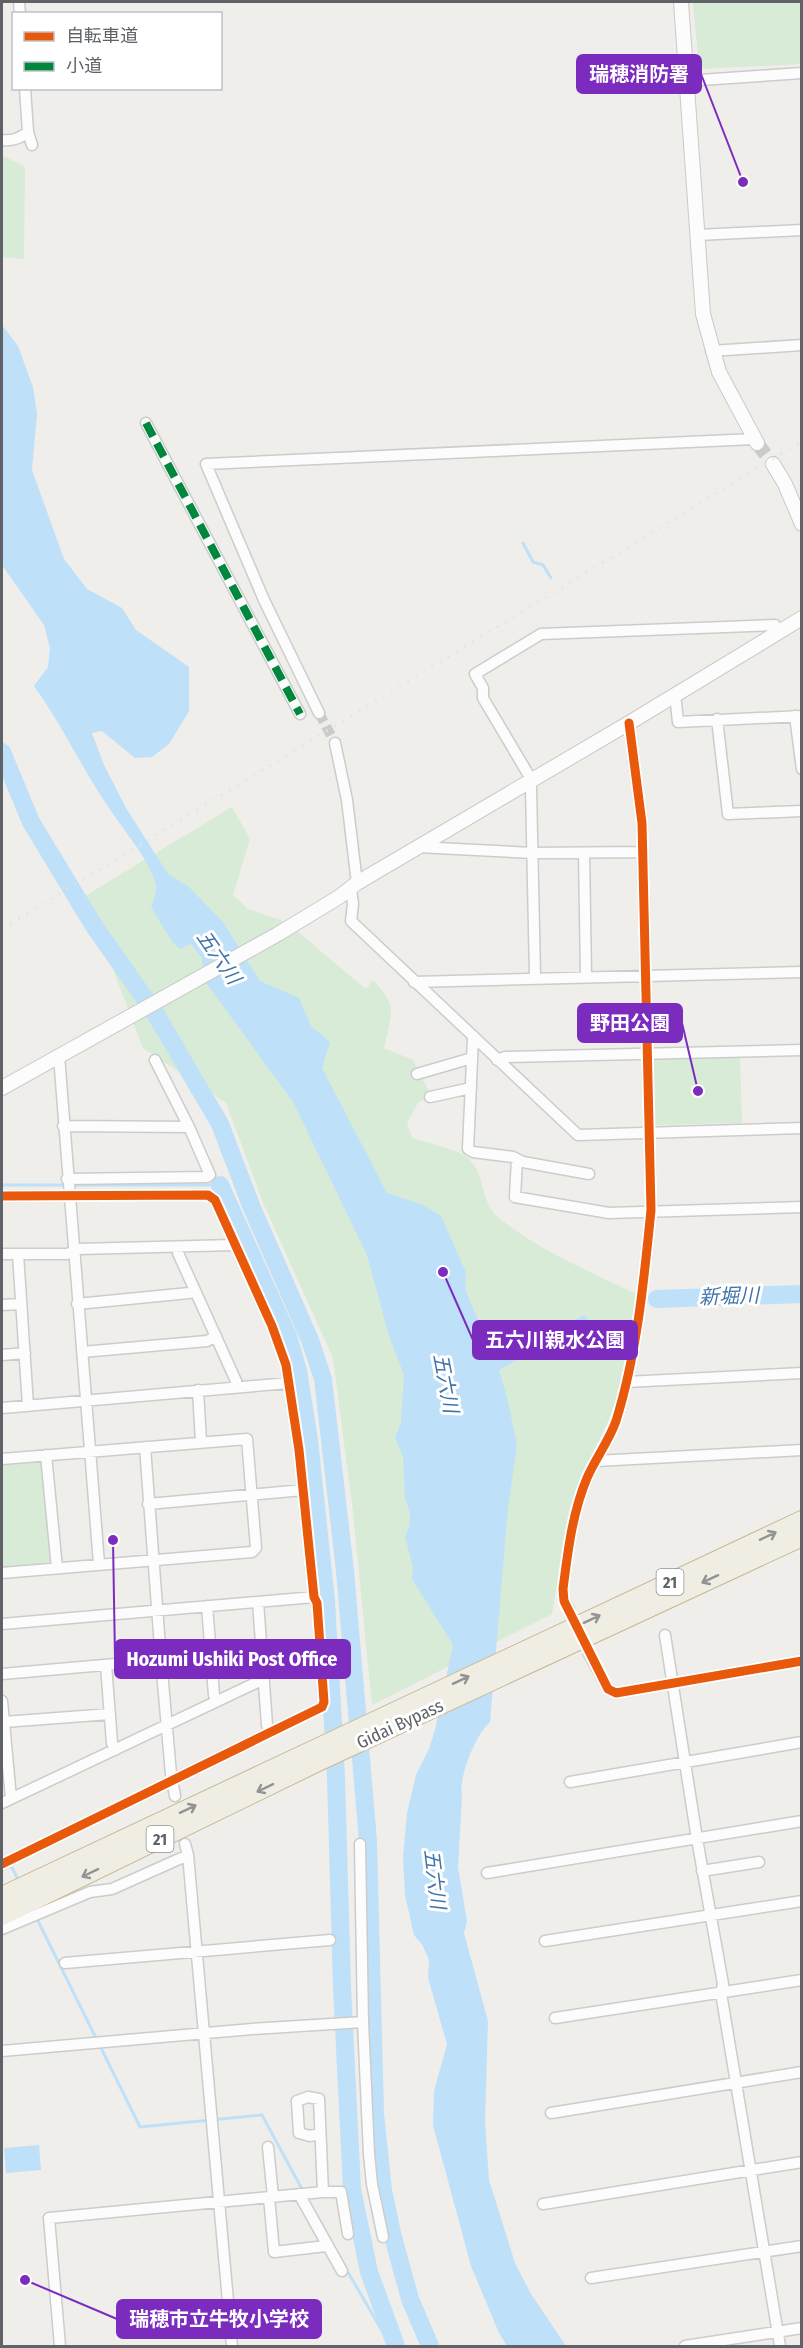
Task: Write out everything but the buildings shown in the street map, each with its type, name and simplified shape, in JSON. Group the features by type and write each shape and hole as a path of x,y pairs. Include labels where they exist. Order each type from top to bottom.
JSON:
{"highway":[{"name":"Gidai Bypass","path":"541,1651 801,1520"},
{"name":"Gidai Bypass","path":"2,1896 316,1756 541,1651 801,1537"},
{"name":"Gidai Bypass","path":"2,1916 316,1756"}],"street":[{"path":"319,713 264,600 206,464 755,441 722,380 711,351 703,314 681,2"},
{"path":"686,81 801,73"},
{"path":"25,90 28,132 32,145"},
{"path":"2,140 10,141 28,132"},
{"path":"697,235 801,230"},
{"path":"711,351 801,345"},
{"path":"146,423 300,714"},
{"path":"773,464 785,484 801,524"},
{"path":"2,1088 278,934 417,847 629,723 801,618"},
{"path":"534,977 530,781 483,698 483,688 475,674 541,634 775,625"},
{"path":"675,694 678,722 798,716 801,769"},
{"path":"717,719 728,814 801,811"},
{"path":"569,1609 564,1601 563,1589 574,1514 596,1461 615,1424 626,1382 646,1262 651,1210 642,823 629,723"},
{"path":"335,743 347,800 354,886 351,921 578,1135 801,1128"},
{"path":"417,847 532,853 642,852"},
{"path":"584,853 586,976"},
{"path":"414,982 534,977 801,972"},
{"path":"473,1038 468,1149 473,1152 589,1174"},
{"path":"497,1060 801,1050"},
{"path":"58,1056 99,1564"},
{"path":"417,1074 472,1058"},
{"path":"67,1179 207,1177 210,1175 155,1060"},
{"path":"430,1097 471,1088"},
{"path":"63,1126 189,1128"},
{"path":"518,1159 514,1197 609,1213 801,1207"},
{"path":"2,1196 208,1195 215,1200 272,1326 286,1365 303,1490 314,1597 317,1603 324,1702 322,1707 2,1864"},
{"path":"2,1254 66,1254 79,1249 234,1245"},
{"path":"178,1247 178,1253 236,1381 236,1387"},
{"path":"18,1254 28,1406"},
{"path":"78,1304 195,1291"},
{"path":"2,1305 21,1304"},
{"path":"82,1352 207,1341 216,1336"},
{"path":"2,1355 25,1353"},
{"path":"626,1382 801,1372"},
{"path":"2,1408 289,1383"},
{"path":"198,1390 201,1442"},
{"path":"2,1460 247,1439 256,1548 252,1552 2,1572"},
{"path":"145,1447 160,1660 171,1780 175,1796"},
{"path":"596,1461 801,1450"},
{"path":"46,1455 57,1568"},
{"path":"148,1504 303,1490"},
{"path":"2,1624 314,1597"},
{"path":"258,1602 270,1732"},
{"path":"207,1606 214,1695 217,1701"},
{"path":"665,1635 702,1871 723,1984 721,1993 780,2346"},
{"path":"589,1654 608,1689 616,1693 673,1681 801,1661"},
{"path":"2,1674 160,1660"},
{"path":"106,1665 112,1743 115,1750"},
{"path":"2,1701 6,1800 264,1679"},
{"path":"4,1722 110,1714"},
{"path":"570,1782 801,1742"},
{"path":"488,1873 801,1821"},
{"path":"360,1844 363,2022 369,2154 372,2184 383,2237"},
{"path":"2,1929 90,1892 112,1889 187,1850 232,2346"},
{"path":"702,1871 759,1862"},
{"path":"545,1941 801,1901"},
{"path":"65,1963 330,1940"},
{"path":"555,2018 801,1980"},
{"path":"2,2051 363,2022"},
{"path":"551,2113 801,2072"},
{"path":"320,2134 310,2193 327,2246 342,2271"},
{"path":"268,2147 274,2252 327,2246"},
{"path":"543,2204 801,2162"},
{"path":"60,2346 49,2218 341,2192 348,2234"},
{"path":"591,2278 801,2246"},
{"path":"685,2346 801,2328"}],"green space":[{"path":"693,2 801,2 801,64 699,69"},
{"path":"2,155 25,167 24,259 2,257"},
{"path":"232,807 250,839 233,895 248,909 286,922 366,989 373,980 387,997 391,1011 384,1048 413,1060 431,1095 418,1103 407,1123 412,1138 450,1149 468,1158 478,1172 493,1212 514,1230 565,1260 636,1294 620,1397 583,1472 568,1514 552,1614 372,1705 353,1512 333,1358 264,1205 226,1103 143,1048 85,896"},
{"path":"740,1056 742,1123 656,1125 653,1059"},
{"path":"41,1461 44,1466 52,1560 49,1565 2,1568 2,1464"}],"water":[{"path":"2,325 18,346 33,387 37,414 32,470 64,559 87,589 122,608 136,630 189,667 189,711 169,744 152,757 135,758 102,731 92,733 104,765 126,808 168,874 189,887 223,922 260,981 299,998 311,1026 330,1042 322,1068 387,1193 421,1204 441,1216 466,1272 465,1289 494,1358 585,1315 588,1320 499,1370 517,1445 508,1507 490,1722 479,1736 465,1767 461,1788 458,1867 467,1922 464,1933 488,2021 485,2122 489,2180 515,2263 531,2294 566,2346 507,2346 499,2333 471,2266 433,2125 434,2091 447,2044 428,1978 429,1960 423,1946 414,1935 405,1895 403,1857 407,1813 416,1775 429,1749 435,1730 453,1645 412,1579 413,1567 405,1537 410,1525 410,1512 405,1499 403,1457 395,1437 401,1423 404,1375 389,1336 367,1255 293,1102 207,984 201,957 191,944 180,949 171,940 151,907 156,884 152,872 101,796 34,686 48,667 50,648 44,625 2,565"},
{"path":"39,2145 41,2170 6,2173 4,2148"}],"waterway":[{"path":"523,543 533,562 543,565 551,578"},
{"name":"五六川","path":"2,752 31,822 94,926 155,1013 220,1124 252,1208 310,1340 323,1379 345,1571 368,1841 375,2114 383,2190 410,2299 430,2346"},
{"path":"2,1185 66,1185"},
{"path":"72,1185 220,1185"},
{"path":"220,1185 288,1336 298,1371 309,1440 326,1601 336,1777 342,1987 352,2189 369,2272 396,2346"},
{"name":"新堀川","path":"657,1299 802,1294"},
{"path":"2,1870 11,1866 19,1881"},
{"path":"36,1917 97,2040"},
{"path":"100,2046 140,2127 262,2115 303,2191"},
{"path":"345,2267 384,2334 390,2332"}],"tunnel":[{"path":"757,443 773,464"},
{"path":"319,713 335,743"},
{"path":"569,1609 589,1654"}],"railway":[{"path":"2,929 802,441"}],"marked path":[{"path":"146,423 300,714"}],"cycle path":[{"path":"629,723 642,823 651,1210 642,1290 629,1370 616,1421 587,1478 578,1505 571,1533 563,1589 564,1601 608,1689 616,1693 802,1661"},
{"path":"2,1196 208,1195 215,1200 272,1326 286,1365 299,1450 314,1597 317,1603 324,1702 322,1707 2,1864"}],"place":[{"name":"瑞穂消防署","path":"743,182"},
{"name":"野田公園","path":"698,1091"},
{"name":"五六川親水公園","path":"443,1272"},
{"name":"Hozumi Ushiki Post Office","path":"113,1540"},
{"name":"瑞穂市立牛牧小学校","path":"25,2280"}]}
